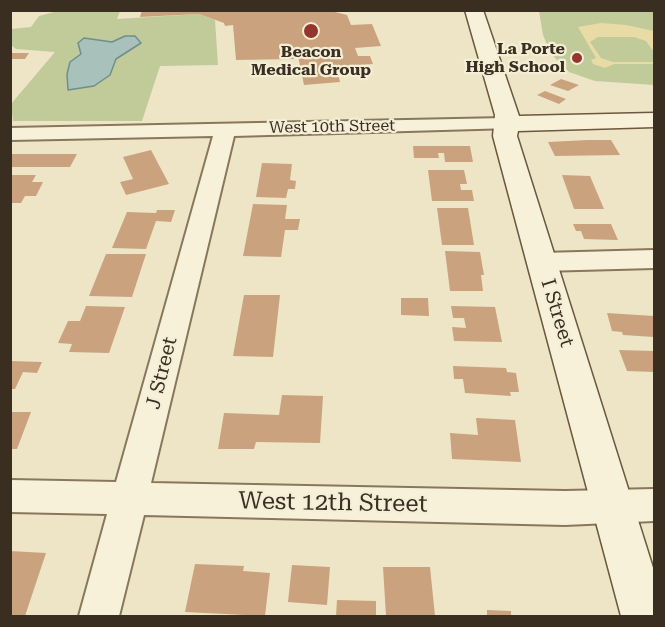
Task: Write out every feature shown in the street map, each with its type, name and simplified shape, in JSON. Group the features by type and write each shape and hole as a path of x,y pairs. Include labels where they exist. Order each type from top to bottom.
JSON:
{"street":[{"name":"I Street","path":"474,10 506,113 505,136 645,616"},
{"name":"West 10th Street","path":"10,134 654,120"},
{"name":"J Street","path":"99,616 225,129"},
{"path":"542,262 654,259"},
{"name":"West 12th Street","path":"10,496 565,508 654,505"}],"green space":[{"path":"58,11 120,11 117,19 199,14 215,20 218,65 160,66 142,121 13,121 11,104 55,52 16,49 11,45 11,29 31,27 39,16","holes":["125,36 134,36 141,42 116,59 81,54 84,38 112,42"]},
{"path":"539,11 654,11 654,85 595,81 569,72 551,54 543,35"}],"sand":[{"path":"601,23 654,31 654,52 646,41 634,37 598,37 590,42 601,58 613,62 654,62 654,64 614,64 605,68 593,64 591,60 596,58 578,27"}],"water":[{"path":"125,36 135,36 141,43 116,59 110,75 94,86 68,90 67,74 70,62 81,54 78,43 84,38 112,42"}],"building":[{"path":"142,10 335,12 347,15 351,25 372,24 381,46 355,48 358,56 370,56 373,64 360,65 362,73 338,74 340,82 304,85 298,56 294,56 294,59 236,60 233,25 225,26 224,23 199,14 140,17"},
{"path":"10,53 29,53 25,59 10,59"},
{"path":"561,79 579,85 568,91 550,85"},
{"path":"545,91 566,99 559,104 537,95"},
{"path":"611,140 620,155 555,156 548,142"},
{"path":"413,146 470,146 473,162 445,162 444,153 438,153 439,158 414,158"},
{"path":"151,150 169,184 126,195 120,182 133,179 123,157"},
{"path":"12,154 77,154 70,167 10,167"},
{"path":"262,163 292,164 290,180 296,181 295,189 288,189 286,198 256,197"},
{"path":"428,170 464,170 467,184 460,184 461,190 472,190 474,201 432,201"},
{"path":"12,175 36,175 32,182 43,182 36,196 25,196 21,203 10,203"},
{"path":"562,175 590,176 604,209 574,209"},
{"path":"253,204 287,205 285,219 300,219 298,230 285,230 281,257 243,256"},
{"path":"437,208 468,208 474,245 442,245"},
{"path":"157,210 175,210 171,222 156,221 146,249 112,248 127,212 156,213"},
{"path":"573,224 611,224 618,240 584,239 581,231 576,231"},
{"path":"445,251 480,252 484,275 481,275 483,291 450,291"},
{"path":"106,254 146,254 132,297 89,296"},
{"path":"244,295 280,295 273,357 233,356"},
{"path":"401,298 428,298 429,316 401,315"},
{"path":"86,306 125,307 109,353 69,352 72,344 58,343 68,321 80,321"},
{"path":"451,306 495,307 502,342 454,341 452,327 466,328 464,318 453,318"},
{"path":"607,313 654,316 654,337 623,335 622,332 612,331"},
{"path":"619,350 654,351 654,372 627,371"},
{"path":"10,361 42,362 37,373 23,372 15,389 10,389"},
{"path":"453,366 506,368 507,372 516,373 519,392 510,392 511,396 465,393 463,379 454,379"},
{"path":"282,395 323,396 320,443 256,442 254,449 218,449 224,413 279,415"},
{"path":"10,412 31,412 17,449 10,449"},
{"path":"476,418 515,420 521,462 452,459 450,433 478,435"},
{"path":"10,551 46,553 25,616 10,616"},
{"path":"195,564 244,566 243,571 270,573 265,616 185,612"},
{"path":"292,565 330,567 327,605 288,602"},
{"path":"383,567 430,567 435,616 386,616"},
{"path":"337,600 376,601 376,616 336,616"},
{"path":"487,610 511,611 511,616 487,616"}],"place":[{"name":"Beacon Medical Group","path":"311,31"},
{"name":"La Porte High School","path":"577,58"}]}
